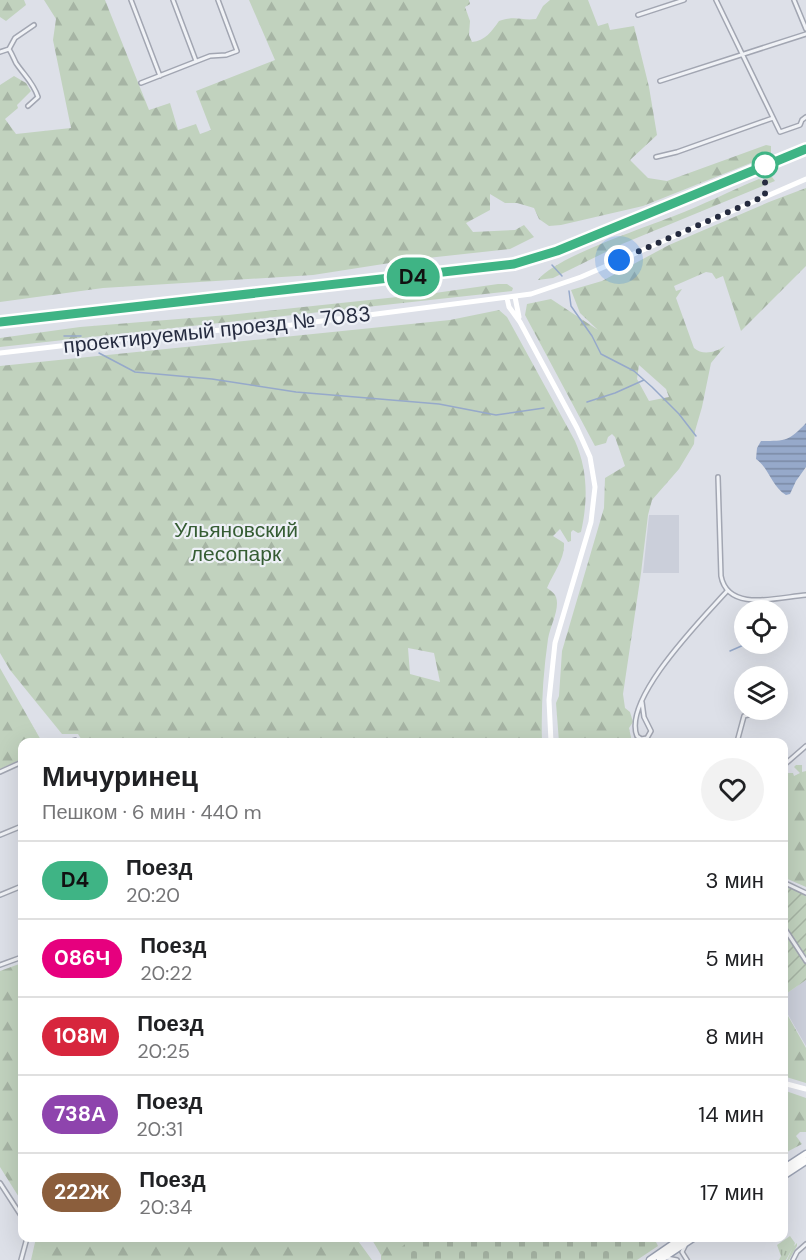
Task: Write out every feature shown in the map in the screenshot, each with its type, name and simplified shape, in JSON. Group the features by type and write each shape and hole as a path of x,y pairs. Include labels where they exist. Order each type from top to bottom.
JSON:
{"main road":[{"name":"проектируемый проезд № 7083","path":"0,353 143,337 291,325 515,297 564,284 806,179"},
{"path":"515,297 520,321"},
{"path":"507,298 509,307 520,321 578,428 595,476 595,502 591,522 555,643 549,700 551,738"},
{"path":"788,1084 804,1089"},
{"path":"788,1166 806,1154"},
{"path":"788,1173 806,1161"},
{"path":"650,1260 681,1242"},
{"path":"661,1260 683,1242"}],"street":[{"path":"131,0 160,76"},
{"path":"172,0 196,61"},
{"path":"141,83 210,56 226,55 238,49 218,0"},
{"path":"638,15 684,0"},
{"path":"716,0 780,132 800,125 806,117"},
{"path":"794,0 806,28"},
{"path":"0,52 9,49 15,38 34,25"},
{"path":"660,81 806,34"},
{"path":"9,49 36,90 38,97 28,106"},
{"path":"656,157 678,152 773,118"},
{"path":"718,477 721,576 727,591 734,597 747,600 806,595"},
{"path":"640,738 635,728 638,709 662,668 727,591"},
{"path":"642,702 644,717 651,731 647,738"},
{"path":"738,738 743,720"},
{"path":"788,762 806,746"},
{"path":"0,772 18,764"},
{"path":"0,835 18,828"},
{"path":"788,884 806,893"},
{"path":"0,895 18,888"},
{"path":"788,934 806,961"},
{"path":"0,965 18,958"},
{"path":"0,1183 18,1211"},
{"path":"21,1260 26,1242"},
{"path":"686,1242 682,1252 687,1260"},
{"path":"793,1260 797,1252 806,1244"},
{"path":"661,1260 667,1258 677,1260"}],"shaded area":[{"path":"649,515 679,515 679,573 643,573"},
{"path":"806,980 806,1046 788,1015 788,993"}],"green space":[{"path":"0,0 24,0 26,5 6,21 0,17"},
{"path":"44,0 105,0 149,110 170,103 178,130 196,124 200,134 211,130 196,91 275,60 249,0 469,0 470,4 465,7 470,21 469,35 472,42 484,38 499,21 510,18 536,19 543,6 550,0 588,0 598,26 608,23 610,30 634,26 649,87 657,135 630,160 648,178 667,181 766,145 771,146 771,155 643,206 561,225 549,226 539,219 534,208 517,203 505,203 490,194 490,210 466,223 473,232 515,230 524,225 534,237 510,249 409,260 313,275 103,288 0,302 0,85 14,76 26,83 31,91 17,105 18,108 5,119 16,134 71,128 53,40 56,19"},
{"path":"772,177 775,181 622,244 553,278 538,280 547,271 581,253 685,212 759,179 763,181"},
{"path":"806,188 806,266 741,331 723,276 716,279 712,273 706,272 674,286 676,291 682,289 676,298 694,348 701,352 710,352 725,346 711,363 694,444 679,469 652,500 648,515 623,694 625,708 630,712 633,722 629,728 631,738 559,738 556,703 559,696 562,651 604,508 605,478 625,466 612,434 606,443 595,446 525,315 527,304 551,299 598,330 580,313 571,290 602,281 669,245","holes":["639,365 666,389 669,397 649,401 637,379"]},
{"path":"507,284 513,288 512,291 0,347 0,338 80,327 228,315"},
{"name":"Ульяновский лесопарк","path":"499,310 507,317 575,441 586,486 581,532 573,530 571,541 568,542 560,529 553,536 564,543 564,549 547,588 554,594 557,603 548,639 545,665 542,738 80,738 78,734 62,734 10,670 0,653 0,366 450,320","holes":["408,648 434,653 440,682 410,674"]},
{"path":"0,668 40,738 18,738 18,761 0,769"},
{"path":"802,765 802,772 806,771 806,887 788,879 788,773 793,773 794,776 800,773 794,767"},
{"path":"788,884 806,891 806,980 788,993"},
{"path":"18,964 18,1196 0,1167 0,971"},
{"path":"788,1016 806,1048 806,1083 788,1078"},
{"path":"788,1092 806,1098 806,1132 800,1132 796,1136 802,1144 788,1151"},
{"path":"790,1236 795,1243 794,1246 797,1243 797,1246 789,1260 787,1260 792,1249 786,1260 779,1260 781,1256 777,1245 788,1242"},
{"path":"35,1242 359,1242 372,1260 31,1260"},
{"path":"373,1242 466,1242 482,1260 381,1260 381,1255"},
{"path":"408,1242 656,1242 658,1246 637,1260 394,1260 399,1249"}],"water":[{"path":"806,423 806,467 790,494 786,495 781,492 756,459 757,448 761,441 791,437"}],"waterway":[{"path":"552,265 562,276"},
{"path":"569,291 571,306 592,336 601,354 634,371 679,414 696,436"},
{"path":"64,336 81,336"},
{"path":"99,353 135,372 212,379 296,392 439,404 496,415 544,408"},
{"path":"587,402 644,380"},
{"path":"730,651 734,649"}],"railway":[{"path":"0,325 458,275 516,266 539,260 806,151"}],"train":[{"name":"D4","path":"0,322 487,269 514,264 557,251 806,149"}],"route":[{"path":"619,260 765,196 765,165"}]}
